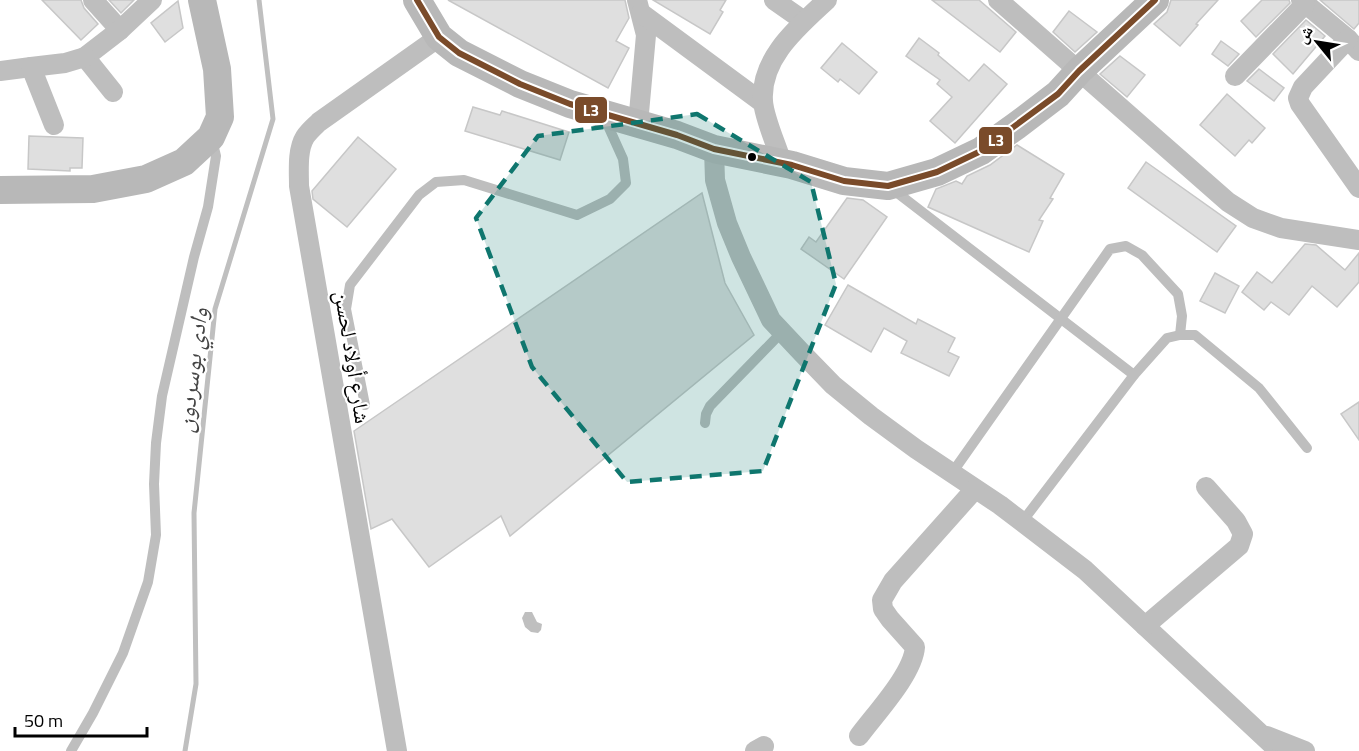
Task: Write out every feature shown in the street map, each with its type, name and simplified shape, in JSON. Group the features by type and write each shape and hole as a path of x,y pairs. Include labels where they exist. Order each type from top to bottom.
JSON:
{"street":[{"path":"93,0 120,30"},
{"path":"0,71 65,63 85,57 120,30 152,0"},
{"path":"0,190 93,189 146,179 184,162 211,137 220,117 220,102 217,69 202,0"},
{"path":"417,0 439,37 475,62 520,84 570,104 677,135 714,149 782,163 844,181 888,186 937,172 981,151 1058,94 1079,71 1155,0"},
{"path":"774,0 804,21"},
{"path":"782,163 763,103 764,79 770,62 804,21 827,0"},
{"path":"998,0 1228,202 1253,218 1281,228 1359,240"},
{"path":"1234,76 1303,2 1354,45 1303,87 1298,98 1359,188"},
{"path":"639,7 763,103"},
{"path":"638,124 646,36 639,7"},
{"name":"شارع أولاد لحسن","path":"397,751 299,186 299,170 304,137 319,122 439,37"},
{"path":"85,57 113,93"},
{"path":"31,67 54,125"},
{"path":"714,149 715,180 727,223 771,320 782,332 833,385 916,449 1022,522 1085,570 1279,751"},
{"path":"1145,626 1239,546 1243,534 1236,521 1206,488"},
{"path":"859,736 908,671 914,657 915,647 890,619 883,609 882,600 893,581 975,489"},
{"path":"1259,732 1305,751"}],"lane":[{"path":"365,405 346,309 350,285 419,195 436,182 464,180 577,215 610,200 626,183 623,159 602,113"},
{"path":"71,751 123,653 148,582 156,535 155,453 162,396 208,207 216,156 211,137"},
{"path":"888,186 1134,375"},
{"path":"952,473 1110,249 1126,246 1142,255 1178,294 1182,316 1180,335"},
{"path":"705,423 710,406 782,332"},
{"path":"1022,522 1134,375 1167,338 1195,335 1259,388 1307,448"}],"highlighted area":[{"path":"697,114 811,182 836,284 763,471 627,482 532,367 476,218 538,136"}],"shaded area":[{"path":"525,612 532,612 537,622 542,624 538,633 531,632 525,627 522,618"}],"building":[{"path":"42,0 81,0 84,8 98,24 81,40"},
{"path":"109,0 134,0 121,13"},
{"path":"448,0 625,0 629,18 616,41 629,48 608,88"},
{"path":"653,0 726,0 720,10 723,12 710,34"},
{"path":"932,0 979,0 1016,32 1000,52"},
{"path":"1171,0 1218,0 1180,46 1154,24 1167,12"},
{"path":"1262,0 1289,0 1290,3 1256,37 1241,21"},
{"path":"1320,0 1359,0 1359,23 1354,29"},
{"path":"178,1 183,28 165,42 151,23"},
{"path":"1069,11 1097,32 1075,52 1053,32"},
{"path":"1306,20 1325,36 1293,74 1273,54"},
{"path":"919,38 969,81 984,64 1007,84 955,143 930,121 952,97 937,84 940,80 906,56"},
{"path":"1221,41 1239,54 1228,66 1212,54"},
{"path":"842,43 877,72 859,94 840,79 838,82 821,68"},
{"path":"1120,56 1145,75 1127,97 1100,74"},
{"path":"1259,69 1284,88 1274,101 1247,81"},
{"path":"1227,94 1265,128 1252,143 1249,140 1235,156 1200,125"},
{"path":"473,107 500,115 502,111 569,132 560,160 465,131"},
{"path":"29,136 83,138 82,168 70,168 70,171 28,169"},
{"path":"358,137 396,169 347,227 313,199 312,191"},
{"path":"1017,145 1064,174 1050,198 1053,199 1039,220 1043,221 1029,252 928,207 936,189 956,181 962,184 967,176 990,165"},
{"path":"1146,162 1236,226 1217,252 1128,188"},
{"path":"702,193 725,283 754,335 510,536 501,516 429,567 392,519 371,529 354,431"},
{"path":"847,198 863,200 887,217 844,279 801,249 809,237 816,242"},
{"path":"1305,244 1316,245 1345,270 1359,253 1359,282 1337,307 1312,286 1289,315 1271,302 1264,310 1242,292 1257,272 1272,283"},
{"path":"1215,273 1239,286 1225,313 1200,301"},
{"path":"848,285 916,324 918,319 955,338 948,352 959,357 949,376 901,353 907,341 884,328 871,352 825,325"},
{"path":"1359,402 1359,440 1341,414"}],"waterway":[{"name":"وادي بوسردون","path":"185,751 196,684 194,513 215,309 273,119 259,0"}],"transit line":[{"name":"L3","path":"417,0 439,37 459,53 520,84 570,104 677,135 714,149 792,165 844,181 888,186 937,172 981,151 1058,94 1079,71 1155,0"}]}
